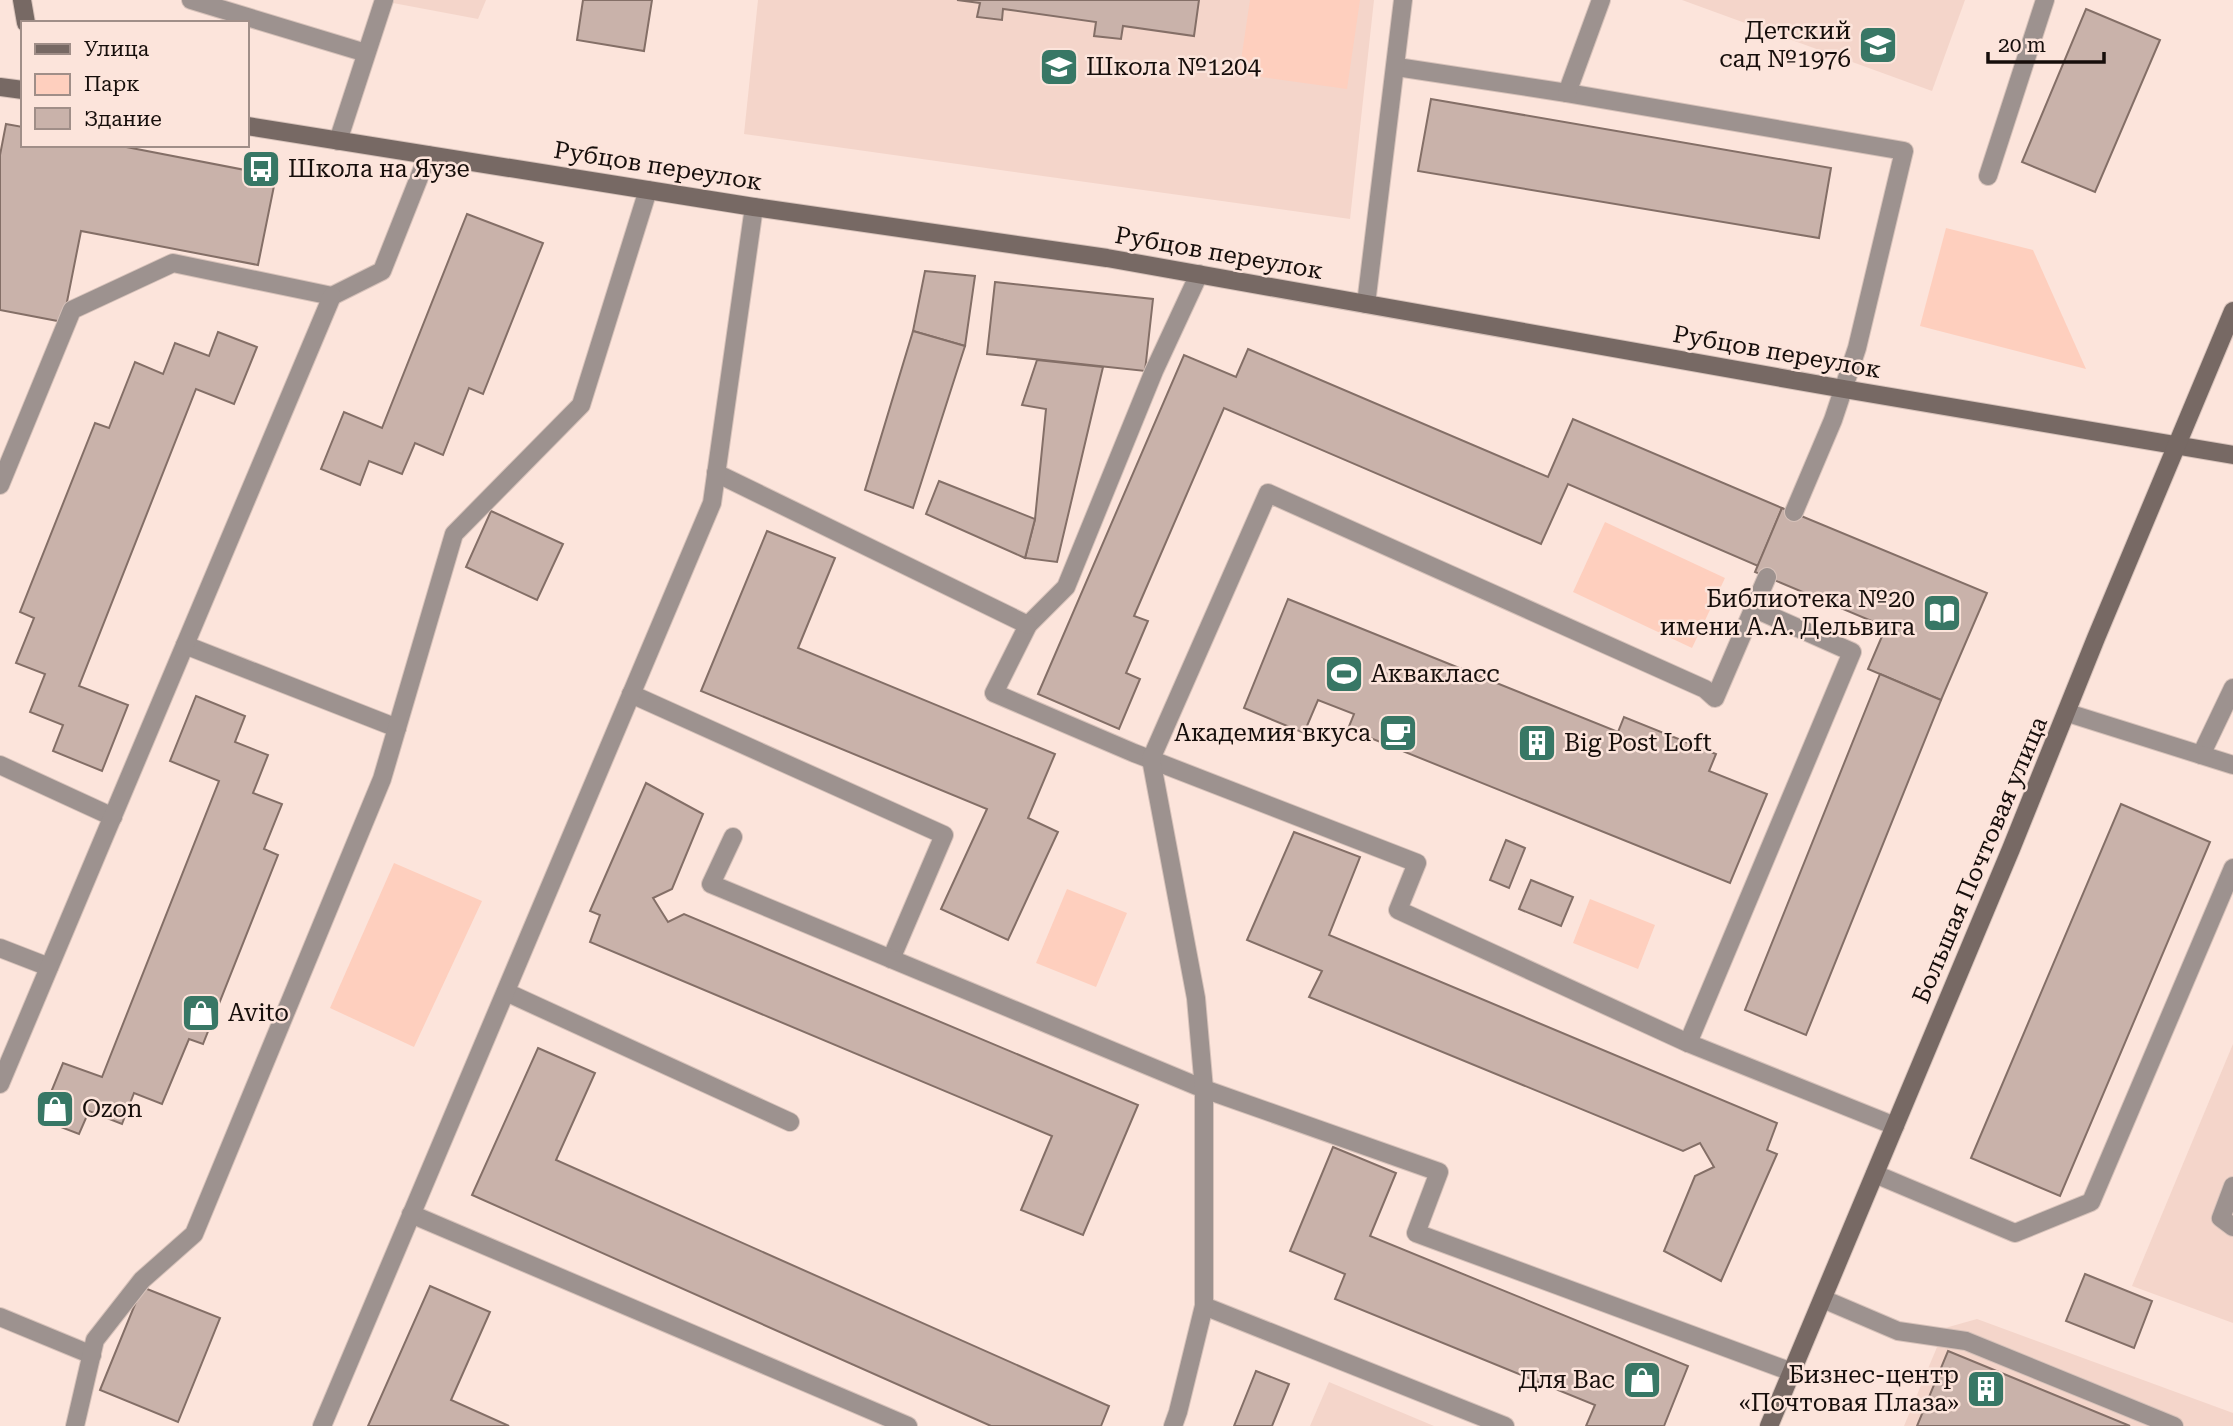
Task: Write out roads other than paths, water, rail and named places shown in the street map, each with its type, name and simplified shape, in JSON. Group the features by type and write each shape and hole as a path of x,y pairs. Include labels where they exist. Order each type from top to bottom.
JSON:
{"street":[{"path":"22,0 26,21"},
{"path":"191,0 366,53"},
{"path":"338,141 384,0"},
{"path":"1366,304 1403,0"},
{"path":"1567,93 1601,0"},
{"path":"1988,176 2045,0"},
{"path":"1396,67 1567,93 1904,151 1857,348 1844,389 1794,512"},
{"path":"0,87 21,90"},
{"name":"Рубцов переулок","path":"248,126 754,207 1107,258 2233,455"},
{"path":"0,485 72,310 173,263 332,296 382,271 428,155"},
{"path":"75,1426 95,1340 142,1280 194,1234 382,779 454,534 581,405 648,190"},
{"path":"321,1426 712,503 754,207"},
{"path":"1199,274 1154,372 1066,587 1028,625 994,693 1151,759 1417,863 1398,910 1688,1043 1895,1126"},
{"path":"0,1084 332,296"},
{"name":"Большая Почтовая улица","path":"1769,1426 2068,713 2112,600 2233,311"},
{"path":"716,474 1028,625"},
{"path":"1173,1426 1204,1306 1204,1088 1196,998 1151,759 1268,493 1705,689 1715,698 1767,577"},
{"path":"1688,1043 1852,652 1753,608"},
{"path":"185,645 397,729"},
{"path":"2202,755 2233,688"},
{"path":"631,694 944,835 891,959"},
{"path":"2068,713 2233,765"},
{"path":"0,765 113,817"},
{"path":"733,838 711,884 1204,1088 1439,1172 1416,1233 1792,1372"},
{"path":"1875,1174 2015,1233 2091,1202 2233,868"},
{"path":"0,948 49,967"},
{"path":"506,992 790,1122"},
{"path":"2233,1186 2221,1218 2233,1227"},
{"path":"411,1214 908,1426"},
{"path":"1823,1298 1898,1331 1966,1341 2174,1426"},
{"path":"1204,1306 1505,1426"},
{"path":"0,1317 92,1355"}],"place":[{"name":"Детский сад №1976","path":"1878,45"},
{"name":"Школа №1204","path":"1059,67"},
{"name":"Школа на Яузе","path":"261,169"},
{"name":"Библиотека №20 имени А.А. Дельвига","path":"1942,613"},
{"name":"Аквакласс","path":"1344,674"},
{"name":"Академия вкуса","path":"1398,733"},
{"name":"Big Post Loft","path":"1537,743"},
{"name":"Avito","path":"201,1013"},
{"name":"Ozon","path":"55,1109"},
{"name":"Для Вас","path":"1642,1380"},
{"name":"Бизнес-центр «Почтовая Плаза»","path":"1986,1389"}]}
